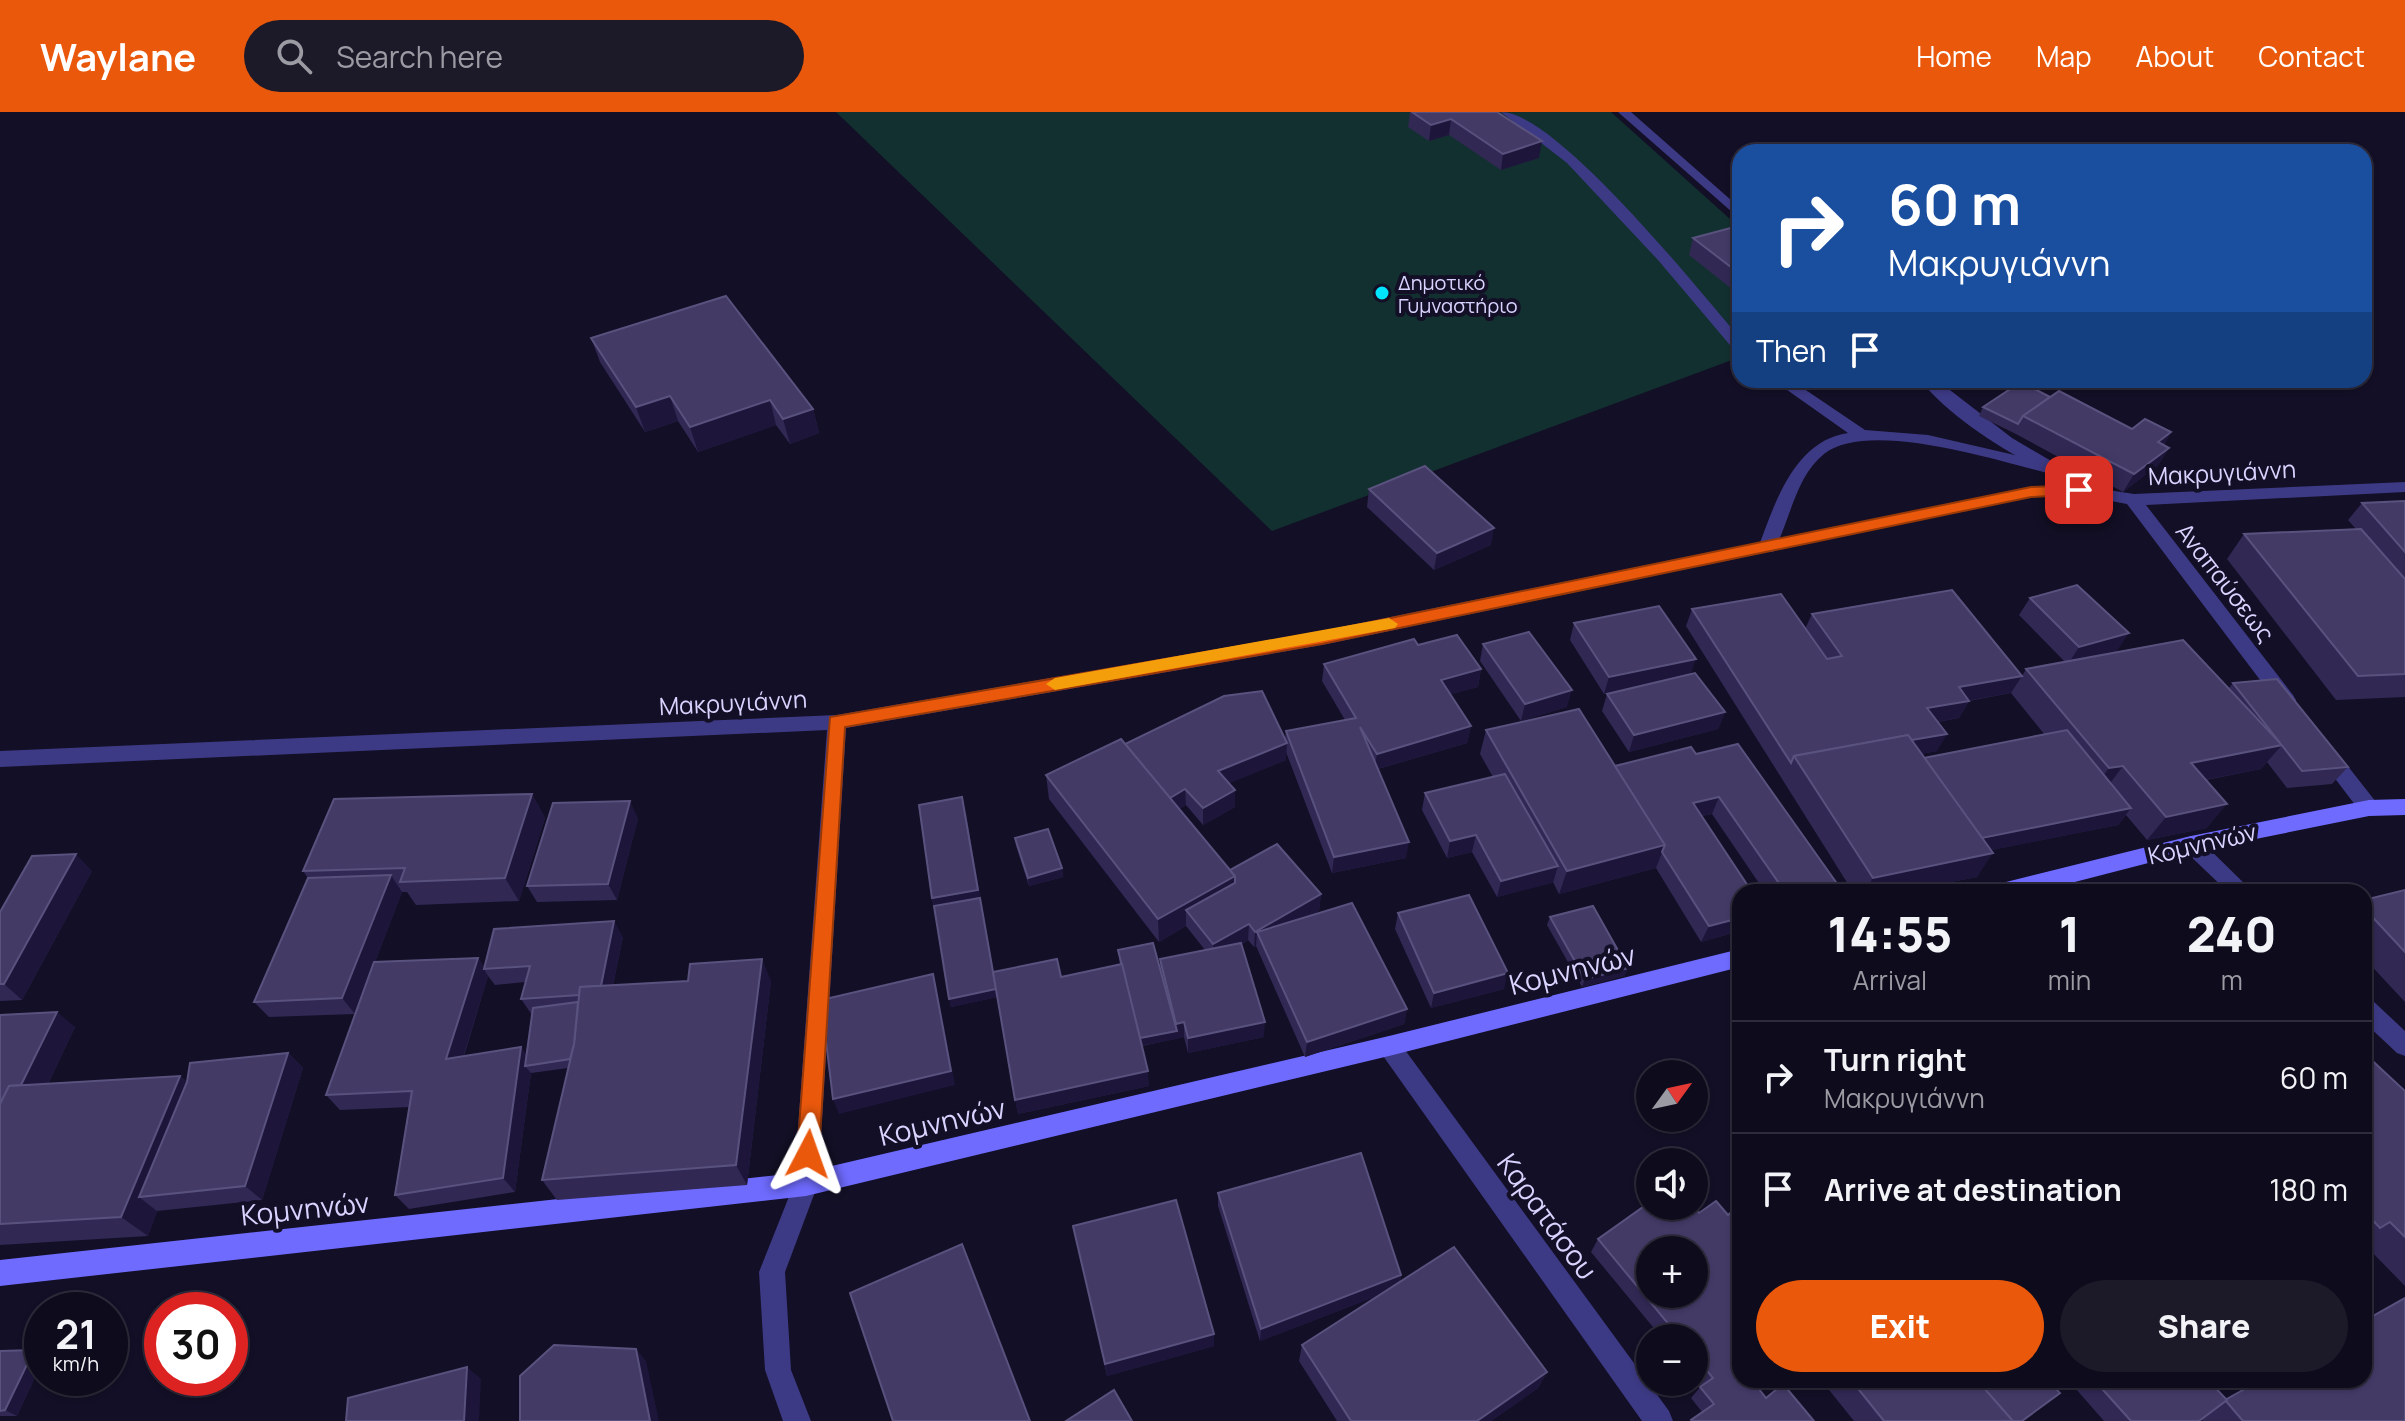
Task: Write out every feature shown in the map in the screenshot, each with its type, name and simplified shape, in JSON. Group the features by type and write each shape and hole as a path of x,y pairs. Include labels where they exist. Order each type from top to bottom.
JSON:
{"main road":[{"name":"Κομνηνών","path":"2034,884 2191,844 2369,808 2405,807"},
{"name":"Κομνηνών","path":"0,1273 806,1184 1389,1046 1732,960"}],"street":[{"path":"1507,112 1572,160 1663,257 1732,339"},
{"path":"1624,112 1732,208"},
{"path":"1793,388 1859,433"},
{"path":"1938,388 2005,443 2047,468"},
{"path":"1767,548 1784,502 1819,449 1859,433 1901,435 2047,468 2133,500"},
{"name":"Μακρυγιάννη","path":"0,759 837,722 1322,638 2031,492 2079,490 2133,500 2405,487"},
{"name":"Αναπαύσεως","path":"2133,500 2293,709"},
{"path":"797,1421 778,1370 772,1272 806,1184 837,722"},
{"path":"2312,734 2369,808"},
{"path":"2191,844 2234,884"},
{"path":"2372,1015 2405,1046"},
{"name":"Καρατάσου","path":"1389,1046 1659,1421"}],"green space":[{"name":"Δημοτικό Γυμναστήριο","path":"836,112 1611,112 1732,221 1732,360 1272,531"}],"building":[{"path":"1412,112 1497,112 1542,141 1503,154 1451,119 1431,125"},
{"path":"1732,228 1732,268 1693,238"},
{"path":"726,296 813,409 783,419 770,400 690,427 670,396 636,407 591,338"},
{"path":"2012,388 2033,388 2050,397 2023,416 2018,424 1983,407"},
{"path":"2059,391 2132,429 2145,419 2171,432 2158,442 2169,448 2134,474 2023,416"},
{"path":"1425,466 1494,528 1437,553 1369,489"},
{"path":"2405,501 2405,552 2362,503"},
{"path":"2361,529 2405,579 2405,674 2358,676 2244,534"},
{"path":"2077,585 2129,633 2079,647 2030,598"},
{"path":"1952,590 2022,676 1959,687 1969,701 1927,708 1947,734 1912,740 1908,735 1794,756 1791,763 1692,609 1781,594 1827,659 1842,656 1812,614"},
{"path":"1659,606 1696,659 1609,677 1574,623"},
{"path":"1529,632 1572,690 1525,704 1483,644"},
{"path":"1457,635 1481,669 1441,680 1471,726 1377,754 1360,727 1409,842 1334,857 1286,731 1356,718 1324,664 1414,639 1418,645"},
{"path":"2183,640 2282,745 2191,763 2227,804 2166,817 2123,766 2109,768 2026,669"},
{"path":"1695,673 1725,712 1634,735 1607,694"},
{"path":"2277,679 2348,767 2302,771 2233,683"},
{"path":"1262,691 1287,743 1218,771 1235,790 1203,808 1185,789 1170,798 1125,744 1224,696"},
{"path":"1579,709 1665,845 1567,871 1486,730"},
{"path":"2067,730 2131,808 1982,838 1924,758"},
{"path":"1908,735 1993,853 1873,878 1794,756"},
{"path":"1121,739 1235,876 1158,919 1046,775"},
{"path":"1738,744 1837,884 1779,884 1719,797 1693,803 1747,884 1732,884 1732,920 1709,926 1662,852 1665,845 1615,766 1691,747 1696,754"},
{"path":"1505,774 1558,866 1501,881 1476,835 1450,841 1425,793"},
{"path":"532,794 505,878 400,882 405,868 303,871 334,799"},
{"path":"962,797 978,890 932,898 919,805"},
{"path":"630,801 608,884 527,886 553,803"},
{"path":"1048,829 1062,868 1028,878 1015,838"},
{"path":"1277,844 1321,894 1255,932 1249,924 1213,944 1186,910 1235,883 1235,876 1230,870"},
{"path":"76,854 4,984 0,984 0,912 32,856"},
{"path":"391,875 342,998 254,1002 308,878"},
{"path":"2405,890 2405,952 2372,917 2372,898"},
{"path":"1469,895 1508,973 1434,993 1398,913"},
{"path":"980,898 996,989 949,999 934,906"},
{"path":"1352,903 1407,1009 1307,1042 1257,932"},
{"path":"1593,906 1628,968 1585,979 1550,917"},
{"path":"614,921 601,986 580,987 579,995 521,999 530,966 484,969 494,929"},
{"path":"1153,943 1177,1031 1140,1038 1118,950"},
{"path":"1241,943 1265,1022 1188,1038 1184,1022 1176,1024 1160,959"},
{"path":"478,958 446,1059 521,1047 503,1178 395,1195 412,1091 326,1095 374,962"},
{"path":"762,959 736,1165 542,1180 574,1044 580,987 688,981 690,964"},
{"path":"1057,959 1061,977 1122,964 1148,1071 1015,1100 993,972"},
{"path":"933,974 951,1071 833,1099 821,1000"},
{"path":"578,1002 570,1059 525,1066 533,1008"},
{"path":"57,1012 21,1085 9,1086 0,1104 0,1015"},
{"path":"288,1053 245,1186 139,1197 187,1082 190,1063"},
{"path":"2372,1060 2405,1091 2405,1237 2390,1222 2380,1228 2372,1220"},
{"path":"180,1076 121,1217 0,1224 0,1104 9,1086"},
{"path":"1361,1153 1401,1275 1261,1329 1218,1193"},
{"path":"1176,1200 1214,1334 1105,1364 1073,1226"},
{"path":"1716,1201 1728,1215 1732,1212 1732,1388 1758,1388 1766,1398 1778,1388 1786,1388 1814,1421 1692,1421 1714,1404 1707,1396 1708,1381 1713,1378 1708,1372 1708,1324 1668,1324 1655,1308 1708,1308 1708,1236 1636,1236 1636,1285 1598,1239 1636,1212 1636,1220 1708,1220 1708,1207"},
{"path":"962,1244 1030,1421 893,1421 850,1293"},
{"path":"1454,1247 1547,1372 1477,1421 1351,1421 1302,1345"},
{"path":"2405,1298 2405,1421 2243,1421 2225,1400 2247,1388 2372,1388 2372,1317"},
{"path":"554,1345 636,1349 650,1421 520,1421 520,1376"},
{"path":"24,1350 24,1371 5,1410 0,1411 0,1351"},
{"path":"467,1367 464,1421 346,1421 348,1398"},
{"path":"1857,1388 1984,1388 2013,1421 1884,1421"},
{"path":"1984,1388 2055,1388 2060,1393 2022,1421 2013,1421"},
{"path":"2101,1388 2216,1388 2227,1400 2199,1421 2131,1421"},
{"path":"1114,1390 1132,1421 1066,1421"}],"slow traffic":[{"path":"1055,684 1389,624"}],"place":[{"name":"Δημοτικό Γυμναστήριο","path":"1382,293"}],"route":[{"path":"808,1154 837,722 1322,638 2031,492 2079,490"}]}
